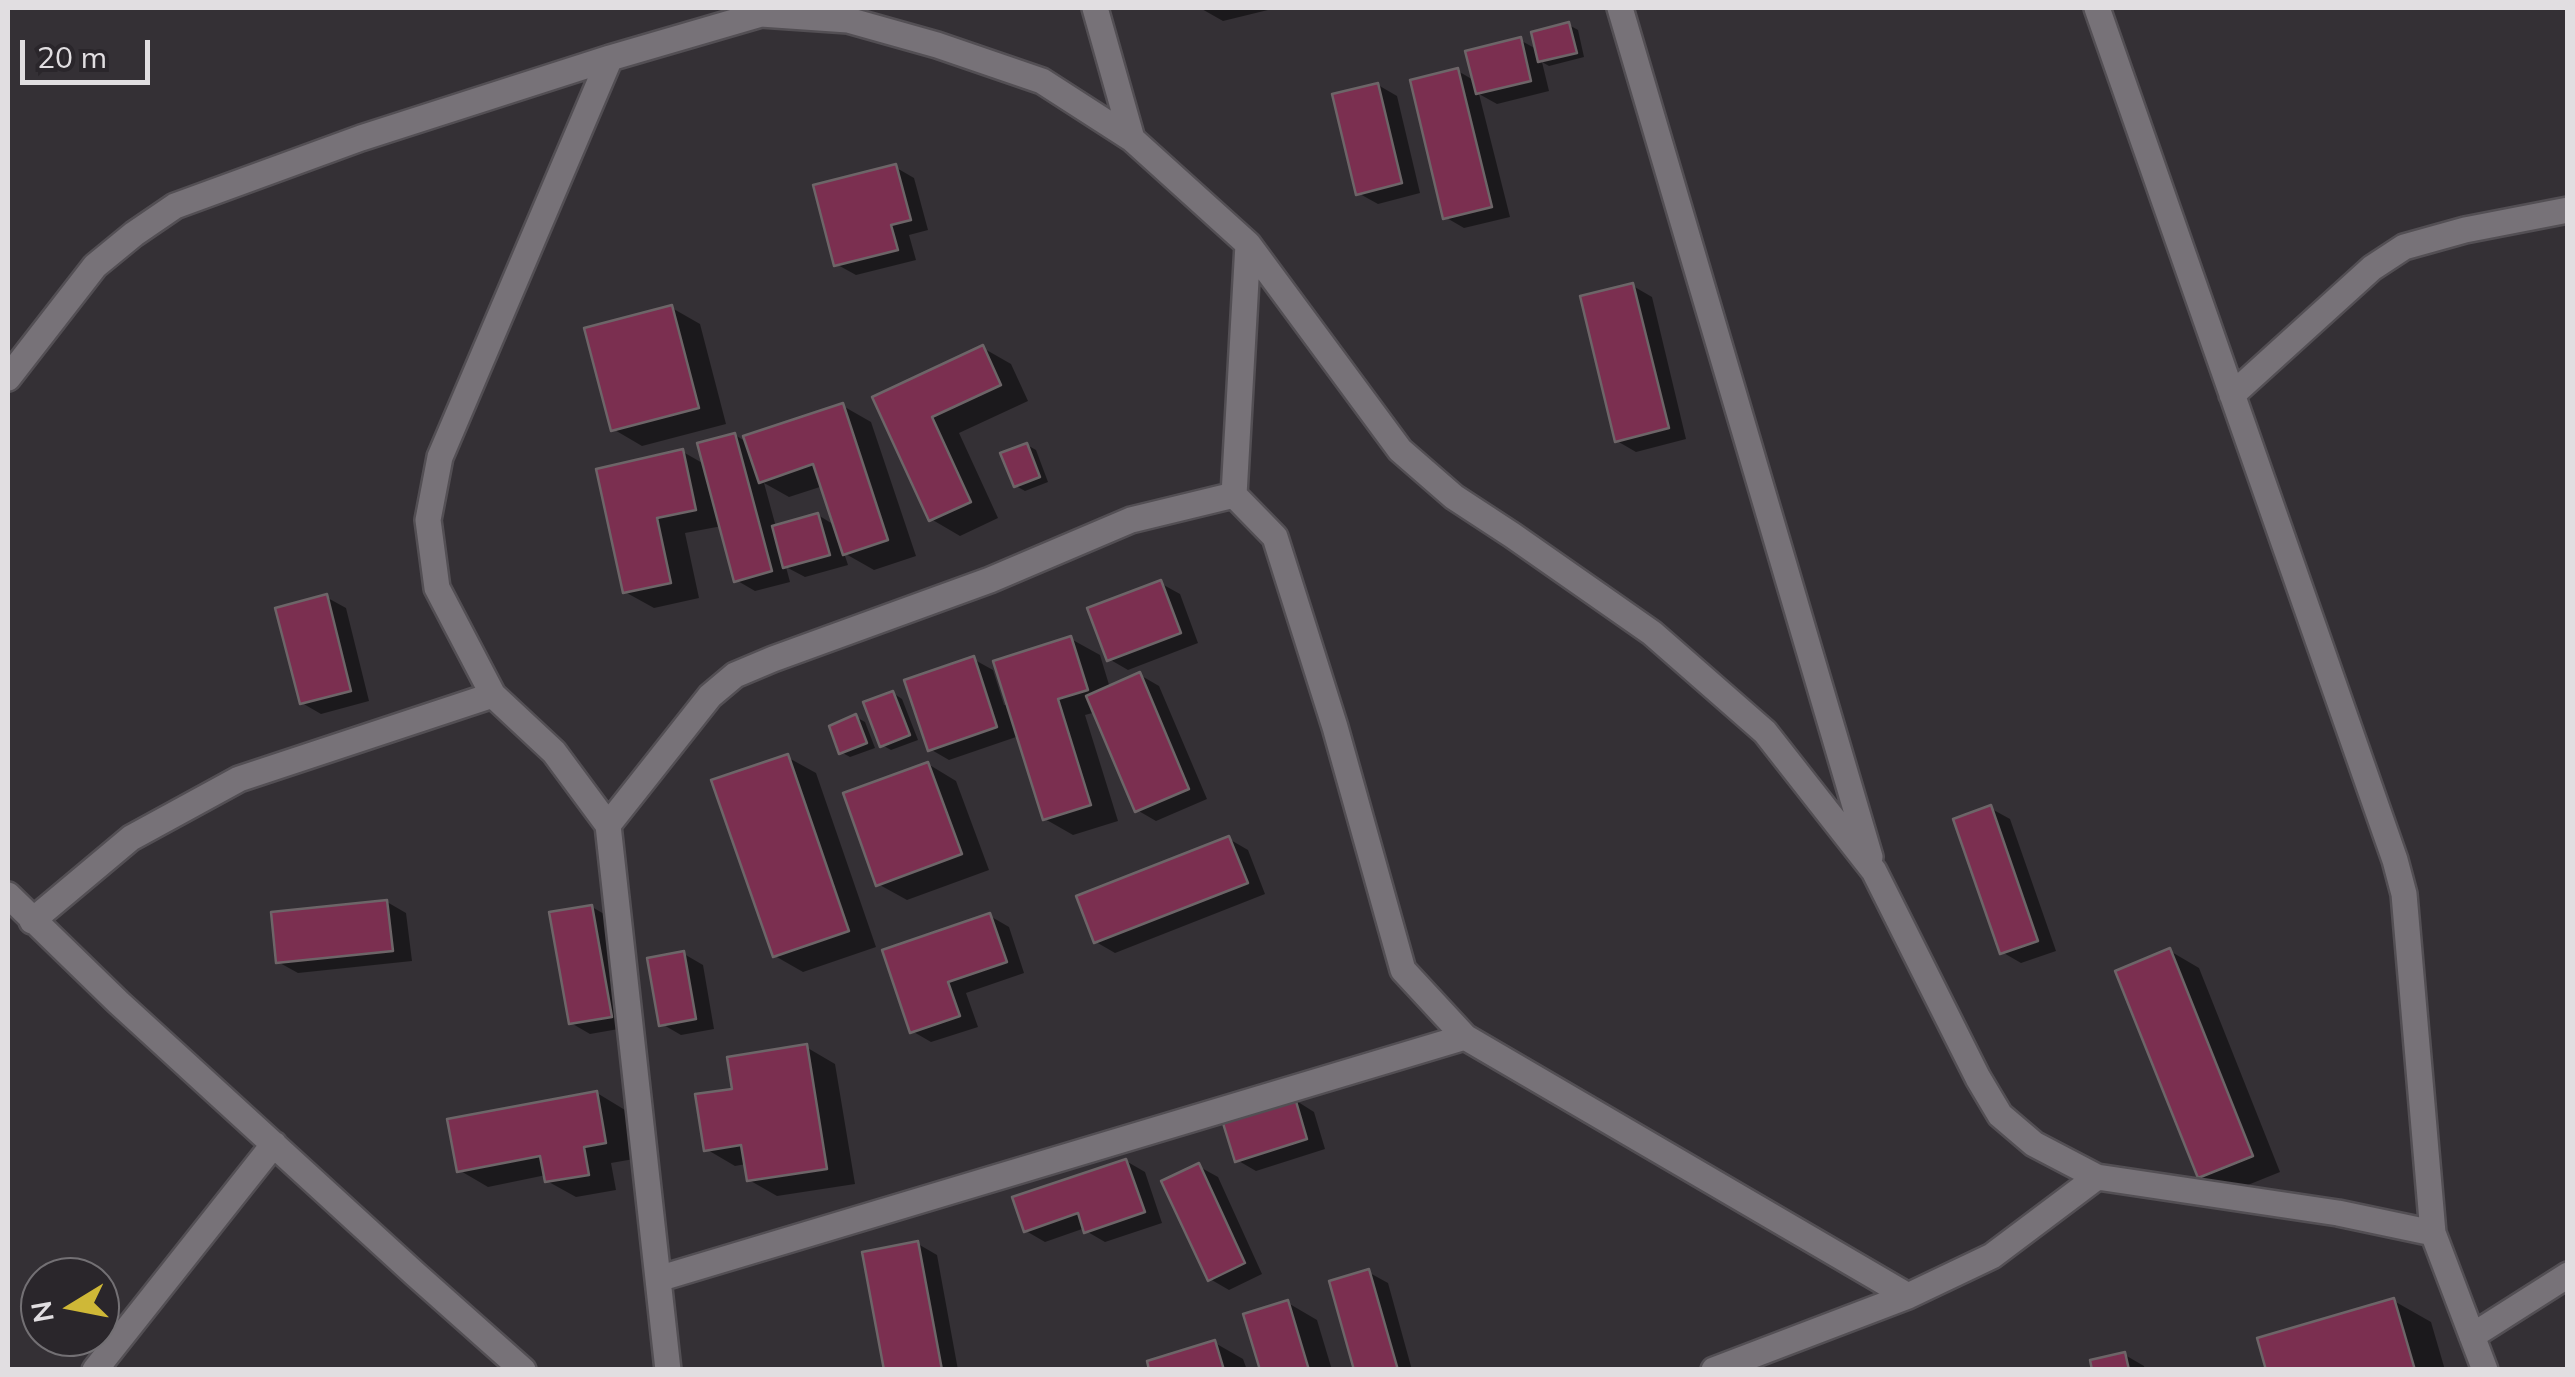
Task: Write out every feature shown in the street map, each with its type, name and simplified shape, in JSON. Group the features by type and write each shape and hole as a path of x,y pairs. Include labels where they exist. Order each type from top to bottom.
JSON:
{"street":[{"path":"1094,8 1132,139"},
{"path":"1625,8 1874,872 2000,1115 2034,1144 2097,1177 2338,1214 2433,1233"},
{"path":"2097,8 2395,860 2404,894 2433,1233 2484,1370"},
{"path":"8,378 95,266 175,206 361,138 762,14 848,20 1042,81 1132,139 1248,244 1400,450 1454,496 1652,633 1765,732 1874,872"},
{"path":"610,58 440,457 428,520 437,588 493,695 554,752 608,826 668,1370"},
{"path":"2232,395 2372,268 2404,247 2465,230 2568,210"},
{"path":"1248,244 1234,495 1275,538 1335,727 1403,970 1466,1037 1908,1296"},
{"path":"608,826 710,696 735,675 990,580 1131,520 1234,495"},
{"path":"32,920 131,838 239,779 493,695"},
{"path":"8,895 274,1144 524,1370"},
{"path":"658,1279 1466,1037"},
{"path":"95,1370 274,1144"},
{"path":"1714,1370 1908,1296 1992,1256 2097,1177"},
{"path":"2472,1336 2568,1275"}],"building":[{"path":"1569,22 1577,53 1538,62 1531,32"},
{"path":"1521,37 1531,81 1476,94 1465,51"},
{"path":"1458,68 1492,207 1443,219 1410,80"},
{"path":"1378,83 1402,183 1356,195 1332,94"},
{"path":"896,164 911,220 891,225 898,250 834,266 813,185"},
{"path":"1633,283 1669,428 1615,442 1580,296"},
{"path":"672,305 699,408 611,431 584,328"},
{"path":"983,345 1001,385 932,417 971,502 929,521 872,397"},
{"path":"843,403 888,540 843,555 813,464 759,483 743,436"},
{"path":"735,433 772,571 734,582 697,443"},
{"path":"1027,443 1040,477 1014,487 1000,453"},
{"path":"683,449 696,510 657,518 671,583 623,593 596,469"},
{"path":"818,513 830,555 783,568 772,526"},
{"path":"1161,580 1181,633 1107,661 1087,608"},
{"path":"327,594 351,691 300,704 275,608"},
{"path":"1071,636 1088,690 1058,699 1091,805 1043,820 993,661"},
{"path":"974,656 997,727 928,751 904,680"},
{"path":"1140,672 1189,789 1135,812 1086,696"},
{"path":"893,691 910,735 880,747 863,702"},
{"path":"856,714 867,743 839,754 829,726"},
{"path":"788,754 849,931 773,957 711,780"},
{"path":"928,762 962,854 876,886 843,793"},
{"path":"1991,805 2038,941 2000,954 1953,819"},
{"path":"1229,836 1248,883 1094,943 1076,896"},
{"path":"387,900 393,951 276,963 271,912"},
{"path":"592,905 612,1017 569,1024 549,912"},
{"path":"990,913 1007,962 948,982 960,1016 910,1033 882,950"},
{"path":"2170,948 2253,1156 2198,1178 2115,971"},
{"path":"684,951 696,1019 659,1026 647,958"},
{"path":"807,1044 827,1169 747,1181 741,1145 704,1151 695,1094 732,1089 727,1057"},
{"path":"597,1091 606,1143 584,1147 589,1175 545,1182 540,1156 457,1172 447,1119"},
{"path":"1295,1098 1307,1139 1235,1162 1222,1120"},
{"path":"1126,1159 1145,1212 1084,1233 1078,1213 1024,1232 1012,1197"},
{"path":"1199,1163 1245,1263 1208,1281 1161,1181"},
{"path":"918,1241 942,1370 884,1370 862,1252"},
{"path":"1369,1269 1398,1370 1354,1370 1329,1281"},
{"path":"2394,1298 2415,1370 2266,1370 2257,1338"},
{"path":"1288,1300 1309,1370 1260,1370 1243,1314"},
{"path":"1215,1340 1224,1370 1149,1370 1147,1361"},
{"path":"2125,1352 2129,1370 2092,1370 2090,1360"}]}
